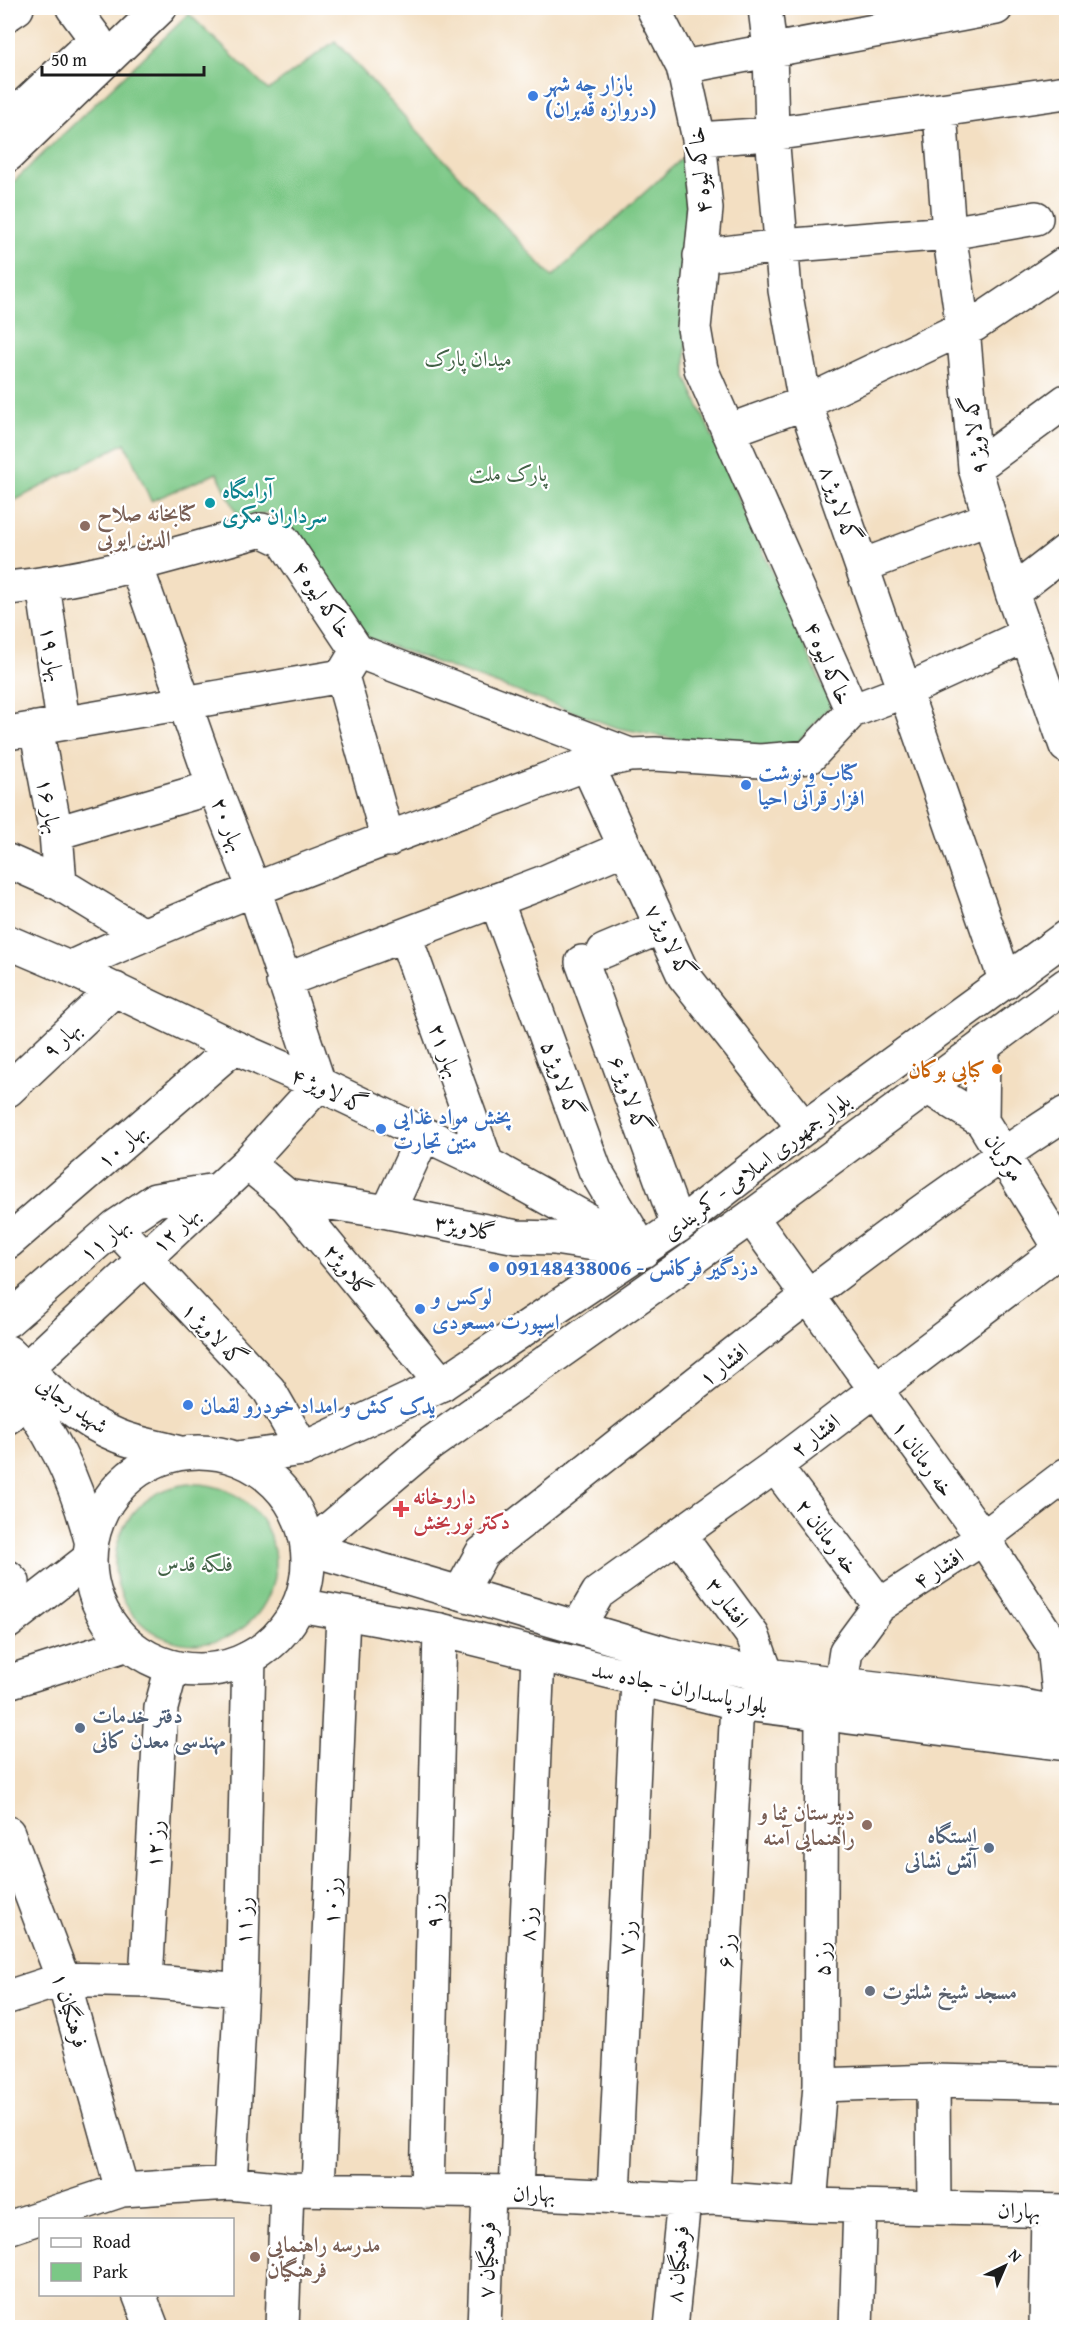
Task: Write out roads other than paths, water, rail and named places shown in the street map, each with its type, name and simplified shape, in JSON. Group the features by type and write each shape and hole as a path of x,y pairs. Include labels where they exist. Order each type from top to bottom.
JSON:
{"street":[{"path":"8,14 17,8"},
{"path":"73,8 96,39"},
{"path":"8,121 129,8"},
{"path":"8,155 160,8"},
{"name":"خاکه لیوه ۴","path":"8,588 42,585 136,565 262,530 283,540 349,663 630,755 654,754 759,761 809,757 852,711 701,369 694,328 706,209 699,139 683,68 653,8"},
{"name":"گه لاویژ ۸","path":"765,8 770,49 772,134 785,290 806,404 907,690 1006,982"},
{"path":"683,68 770,49 996,8"},
{"path":"699,139 772,134 940,112 1066,92"},
{"name":"گه لاویژ ۹","path":"940,112 949,233 963,328 975,468 1026,635 1060,704 1066,746"},
{"path":"700,256 781,246 949,233 1036,218"},
{"path":"728,431 806,404 963,328 974,325 1066,263"},
{"path":"975,468 1066,401"},
{"path":"862,566 990,518"},
{"path":"1012,593 1066,551"},
{"name":"بهار ۲۰","path":"136,565 183,702 254,889 319,1084"},
{"name":"بهار ۱۹","path":"36,728 42,585"},
{"path":"852,711 907,690 1026,635"},
{"path":"36,728 183,702 349,663 388,840"},
{"name":"بهار ۱۶","path":"36,728 56,833 60,884"},
{"path":"69,968 142,934 254,889 587,764 630,755"},
{"name":"گه لاویژ ۷","path":"587,764 684,976 804,1128"},
{"path":"56,833 214,787"},
{"path":"283,981 405,936 624,848"},
{"path":"8,861 60,884 142,934"},
{"name":"گه لاویژ ۵","path":"495,900 595,1170 643,1251"},
{"name":"گه لاویژ ۶","path":"661,927 593,956 678,1226"},
{"name":"بهار ۲۱","path":"405,936 488,1164"},
{"name":"بلوار جمهوری اسلامی - کمربندی","path":"237,1458 303,1449 442,1384 678,1226 804,1128 1066,937"},
{"name":"گه لاویژ ۴","path":"8,942 115,989 234,1047 319,1084 488,1164 643,1251"},
{"name":"بلوار جمهوری اسلامی - کمربندی","path":"307,1548 430,1444 752,1217 1066,985"},
{"name":"بهار ۹","path":"8,1090 115,989"},
{"name":"موکریان","path":"983,1046 982,1120 1061,1237"},
{"name":"بهار ۱۰","path":"8,1242 234,1047"},
{"name":"بهار ۱۲","path":"15,1383 247,1162 319,1084"},
{"path":"927,1087 982,1120"},
{"name":"افشار ۱","path":"460,1593 482,1553 810,1296 1004,1153 1066,1113"},
{"path":"388,1212 424,1134"},
{"name":"گلاویژ۲","path":"247,1162 287,1196 442,1384"},
{"name":"بهار ۱۱","path":"8,1320 115,1227 156,1200 216,1190"},
{"name":"گلاویژ۳","path":"287,1196 388,1212 517,1237 554,1238 643,1251"},
{"name":"خه رمانان ۱","path":"752,1217 874,1389 1060,1641 1065,1724"},
{"name":"گه لاویژ ۱","path":"115,1227 269,1390 303,1449"},
{"name":"افشار ۲","path":"578,1627 598,1593 776,1466 1061,1237"},
{"name":"شهید رجایی","path":"15,1383 79,1414 117,1436 180,1453"},
{"name":"شهید رجایی","path":"15,1383 61,1452 81,1504 90,1550 94,1591 107,1620 128,1644 149,1658 172,1667"},
{"path":"8,1622 90,1550 102,1509 122,1482 149,1463 180,1453 209,1452 237,1458 263,1473 285,1494 300,1519 307,1548 306,1577 299,1605 278,1636 249,1658 224,1667 207,1669 172,1667"},
{"name":"خه رمانان ۲","path":"776,1466 880,1605"},
{"name":"افشار ۴","path":"841,1683 846,1651 880,1605 983,1538 1066,1475"},
{"name":"افشار ۳","path":"679,1535 753,1636 767,1675"},
{"name":"بلوار پاسداران - جاده سد","path":"307,1548 667,1654 767,1675 841,1683 1014,1720"},
{"name":"بلوار پاسداران - جاده سد","path":"299,1605 343,1615 440,1630 738,1703 822,1713 1065,1724"},
{"name":"رز ۱۰","path":"282,2328 303,2188 343,1615"},
{"name":"رز ۹","path":"427,2192 440,1630"},
{"path":"8,1682 128,1644"},
{"name":"رز ۸","path":"502,2193 538,1655"},
{"name":"رز ۱۱","path":"230,2183 241,1990 249,1658"},
{"name":"رز ۱۲","path":"146,1981 161,1708 172,1667"},
{"name":"رز ۷","path":"614,2195 638,1680"},
{"name":"رز ۶","path":"698,2199 738,1703"},
{"name":"رز ۵","path":"810,2205 820,2085 822,1713"},
{"name":"فرهنگیان ۱","path":"8,1833 63,1978 112,2202"},
{"path":"8,1997 63,1978 146,1981 241,1990"},
{"path":"820,2085 933,2081 1066,2084"},
{"path":"933,2081 934,2207"},
{"name":"بهاران","path":"48,2218 112,2202 230,2183 303,2188 614,2195 810,2205 1057,2211"},
{"name":"فرهنگیان ۷","path":"484,2328 502,2193"},
{"name":"فرهنگیان ۸","path":"671,2328 698,2199"},
{"path":"856,2328 860,2206"},
{"path":"1046,2328 1057,2211"},
{"name":"بهاران","path":"8,2228 39,2220"},
{"path":"139,2296 152,2328"}],"place":[{"name":"بازار چه شهر (دروازه قه‌بران)","path":"533,96"},
{"name":"آرامگاه سرداران مکری","path":"210,503"},
{"name":"کتابخانه صلاح الدین ایوبی","path":"85,526"},
{"name":"کتاب و نوشت افزار قرآنی احیا","path":"746,785"},
{"name":"کبابی بوکان","path":"997,1069"},
{"name":"پخش مواد غذایی متین تجارت","path":"381,1129"},
{"name":"دزدگیر فرکانس - 09148438006","path":"494,1267"},
{"name":"لوکس و اسپورت مسعودی","path":"420,1309"},
{"name":"یدک کش و امداد خودرو لقمان","path":"188,1405"},
{"name":"داروخانه دکتر نوربخش","path":"401,1509"},
{"name":"دفتر خدمات مهندسی معدن کانی","path":"80,1728"},
{"name":"دبیرستان ثنا و راهنمایی آمنه","path":"867,1825"},
{"name":"ایستگاه آتش نشانی","path":"989,1848"},
{"name":"مسجد شیخ شلتوت","path":"870,1991"},
{"name":"مدرسه راهنمایی فرهنگیان","path":"255,2257"}],"park label":[{"name":"میدان پارک","path":"468,358"},
{"name":"پارک ملت","path":"508,473"},
{"name":"فلکه قدس","path":"195,1563"}]}
